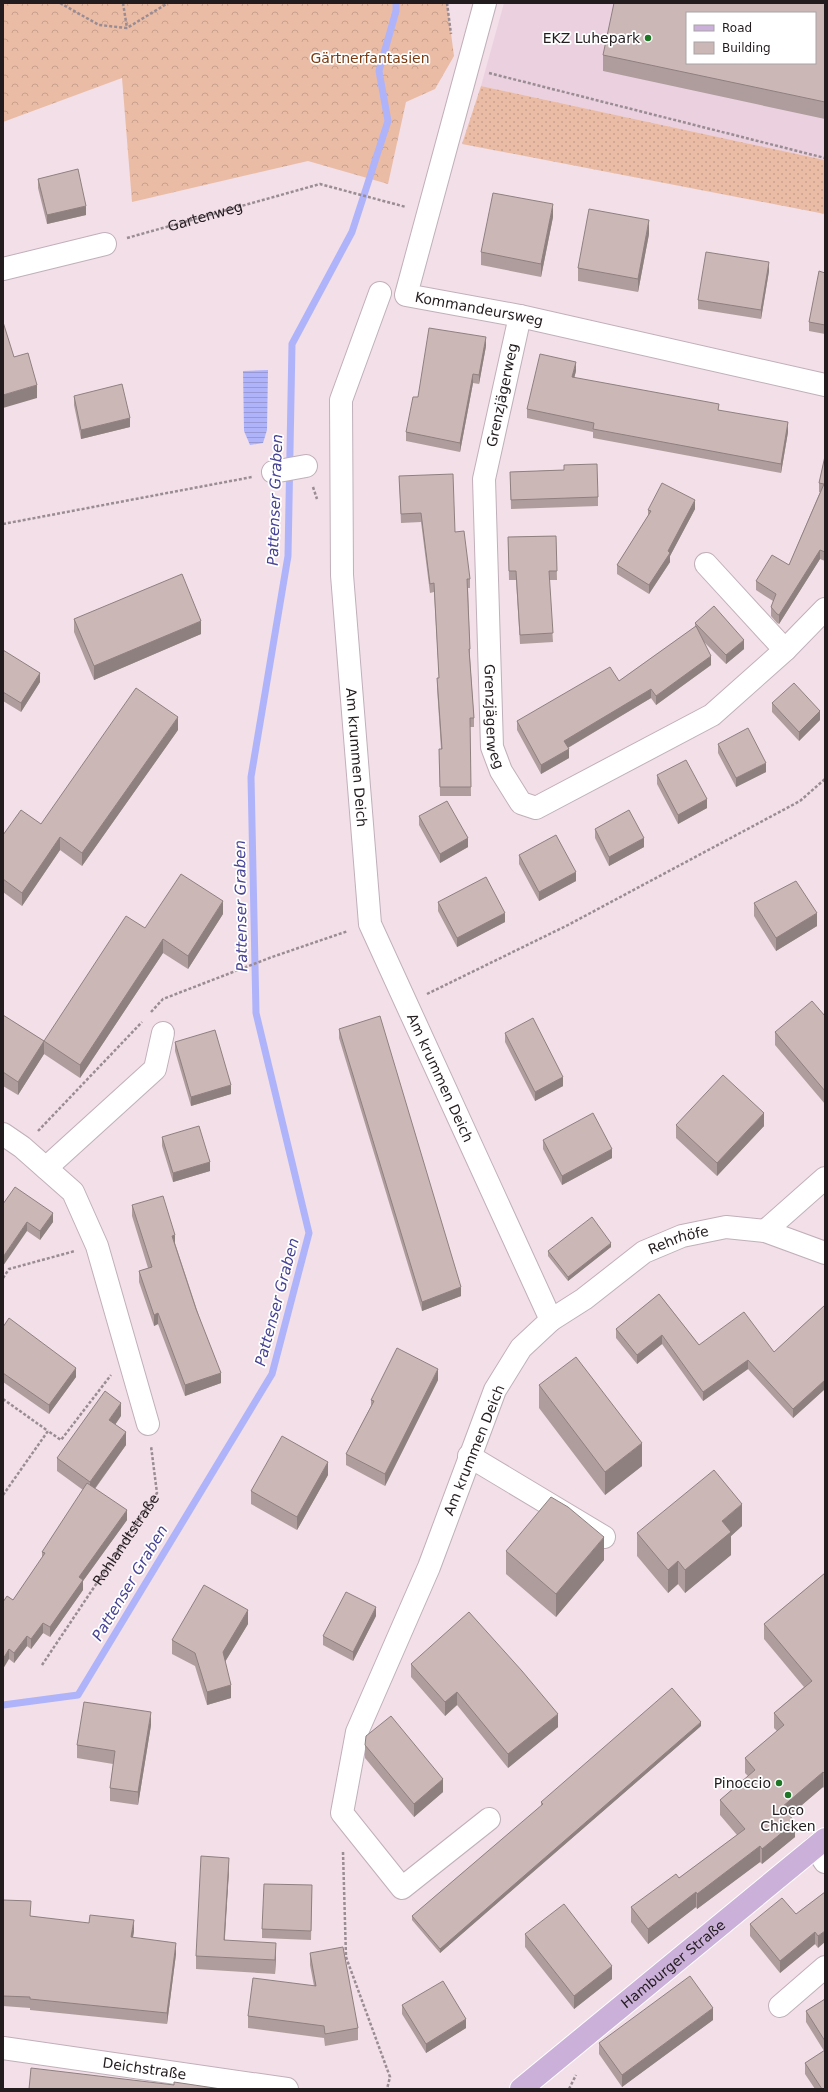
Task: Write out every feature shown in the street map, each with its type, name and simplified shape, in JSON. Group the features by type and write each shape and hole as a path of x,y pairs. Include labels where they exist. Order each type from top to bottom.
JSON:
{"main road":[{"name":"Hamburger Straße","path":"521,2089 822,1849"}],"street":[{"name":"Kommandeursweg","path":"485,3 406,295 520,316 825,384"},
{"path":"3,269 105,244"},
{"name":"Am krummen Deich","path":"342,1813 357,1732 429,1567 495,1390 521,1348 551,1320 370,924 342,575 341,400 380,293"},
{"name":"Grenzjägerweg","path":"520,316 484,478 492,747 501,771 520,803 536,808 712,715 785,650 825,609"},
{"path":"273,472 306,466"},
{"path":"706,564 785,650"},
{"path":"46,1168 155,1069 163,1033"},
{"path":"3,1134 22,1147 73,1192 97,1246 148,1424"},
{"path":"765,1230 825,1178"},
{"name":"Rehrhöfe","path":"551,1320 584,1299 644,1252 682,1236 726,1227 765,1230 825,1253"},
{"path":"470,1456 604,1537"},
{"path":"342,1813 402,1888 489,1819"},
{"path":"780,2006 825,1967"},
{"name":"Deichstraße","path":"3,2048 165,2080 286,2089"}],"path":[{"path":"60,3 99,25 127,28 168,3"},
{"path":"124,3 127,28"},
{"path":"467,68 825,158"},
{"name":"Gartenweg","path":"105,244 320,184 407,207"},
{"path":"3,524 273,472"},
{"path":"407,1004 568,925 800,801 825,779"},
{"path":"22,1147 163,999 272,957 370,924"},
{"path":"3,1278 9,1269 97,1246"},
{"path":"3,1399 61,1440 128,1353"},
{"name":"Rohlandtstraße","path":"42,1665 158,1493 148,1424"},
{"path":"3,1495 48,1431"},
{"path":"342,1813 346,1957 390,2077 387,2089"}],"shaded area":[{"path":"504,3 825,3 825,160 481,86"}],"green space":[{"name":"Gärtnerfantasien","path":"3,3 447,3 454,56 435,89 406,102 388,184 308,161 132,202 122,78 3,122"},
{"path":"481,86 825,160 825,214 462,144"}],"water":[{"path":"268,370 267,430 263,443 250,445 244,431 243,371"}],"building":[{"name":"EKZ Luhepark","path":"614,3 825,3 825,102 603,55"},
{"path":"78,169 86,206 47,215 38,179"},
{"path":"493,193 553,204 541,264 481,252"},
{"path":"589,209 649,220 638,279 578,268"},
{"path":"706,252 769,262 761,310 698,300"},
{"path":"819,271 825,273 825,325 809,322"},
{"path":"3,322 14,357 28,353 37,385 3,395"},
{"path":"429,328 486,337 479,375 473,374 460,443 406,432 413,397 418,397"},
{"path":"540,354 576,362 572,377 719,404 718,410 788,422 781,464 593,429 594,423 527,409"},
{"path":"122,384 130,418 81,430 74,396"},
{"path":"825,456 825,552 820,550 779,615 771,607 776,594 756,581 772,555 789,565 824,484 819,483"},
{"path":"597,464 598,497 511,500 510,472 564,470 564,465"},
{"path":"453,474 455,532 464,531 470,579 467,579 469,649 474,718 470,718 471,787 440,787 439,749 442,749 437,678 439,678 434,583 430,584 421,513 401,514 399,476"},
{"path":"662,483 695,500 668,551 670,553 649,585 617,565 651,511 648,510"},
{"path":"556,536 557,571 549,571 553,633 520,635 516,571 509,571 508,537"},
{"path":"182,574 201,621 94,666 74,619"},
{"path":"714,606 744,640 726,655 695,623"},
{"path":"696,626 711,656 656,696 651,689 564,741 569,749 541,765 517,721 610,667 619,681"},
{"path":"3,650 40,673 21,703 3,692"},
{"path":"794,683 820,711 799,732 772,703"},
{"path":"136,688 178,717 82,853 60,837 22,893 3,879 3,835 21,810 41,824"},
{"path":"748,728 766,763 736,778 718,744"},
{"path":"686,760 707,799 678,815 657,775"},
{"path":"447,801 468,838 440,854 419,816"},
{"path":"629,810 644,838 609,857 595,829"},
{"path":"556,835 576,872 539,892 519,855"},
{"path":"181,874 223,901 188,956 163,939 80,1065 44,1041 126,916 145,928"},
{"path":"486,877 505,913 457,938 438,902"},
{"path":"796,881 817,913 776,938 754,903"},
{"path":"812,1001 825,1016 825,1091 775,1032"},
{"path":"3,1015 44,1041 18,1082 3,1072"},
{"path":"380,1016 461,1287 422,1302 339,1029"},
{"path":"533,1018 563,1077 535,1092 505,1033"},
{"path":"215,1030 231,1085 191,1097 175,1042"},
{"path":"723,1075 764,1113 717,1163 676,1125"},
{"path":"593,1113 612,1149 562,1176 543,1140"},
{"path":"199,1126 210,1162 173,1173 162,1137"},
{"path":"15,1187 53,1213 40,1231 27,1222 3,1257 3,1204"},
{"path":"163,1196 175,1235 172,1236 196,1309 221,1373 185,1385 158,1313 154,1315 139,1271 152,1267 132,1205"},
{"path":"592,1217 611,1243 568,1277 548,1251"},
{"path":"659,1294 699,1345 744,1312 774,1352 825,1305 825,1380 793,1409 748,1360 703,1392 662,1335 637,1355 616,1329"},
{"path":"9,1318 76,1368 49,1405 3,1373 3,1327"},
{"path":"397,1348 438,1369 385,1474 346,1454 374,1401 371,1400"},
{"path":"576,1357 642,1443 605,1472 539,1385"},
{"path":"105,1391 121,1403 109,1420 126,1432 90,1482 57,1458"},
{"path":"282,1436 328,1462 297,1517 251,1491"},
{"path":"714,1470 742,1504 722,1521 731,1532 685,1570 678,1561 668,1570 637,1533"},
{"path":"87,1483 127,1510 79,1577 83,1580 50,1627 43,1623 31,1639 27,1636 14,1653 9,1649 3,1659 3,1602 7,1596 13,1600 45,1553 42,1552"},
{"path":"551,1497 568,1507 604,1537 556,1594 506,1551"},
{"path":"825,1573 825,1774 823,1772 782,1807 795,1822 762,1849 760,1846 648,1929 631,1907 676,1874 679,1878 745,1829 720,1800 755,1770 745,1758 784,1725 774,1713 812,1681 764,1624"},
{"path":"204,1585 248,1610 223,1652 231,1685 207,1692 195,1653 172,1640"},
{"path":"346,1592 376,1607 353,1652 323,1636"},
{"path":"469,1612 558,1714 508,1754 457,1692 445,1702 411,1664"},
{"path":"672,1688 701,1722 440,1949 412,1916 543,1804 541,1802"},
{"path":"84,1702 151,1712 138,1792 110,1788 115,1751 77,1745"},
{"path":"391,1716 443,1779 414,1804 365,1745 366,1736"},
{"path":"201,1856 229,1858 224,1940 276,1943 275,1960 196,1956"},
{"path":"264,1884 312,1885 311,1931 262,1929"},
{"path":"825,1892 825,1931 818,1936 815,1932 780,1961 750,1924 782,1898 796,1914"},
{"path":"3,1900 31,1901 30,1916 89,1923 90,1915 134,1920 131,1937 176,1943 167,2013 30,1999 30,1997 3,1996"},
{"path":"564,1904 612,1966 574,1996 525,1934"},
{"path":"343,1947 358,2028 325,2034 324,2026 248,2016 253,1978 316,1986 310,1953"},
{"path":"690,1976 713,2008 622,2075 599,2043"},
{"path":"443,1981 466,2019 426,2044 402,2005"},
{"path":"825,1999 825,2041 806,2011"},
{"path":"825,2050 825,2089 822,2089 805,2063"},
{"path":"31,2068 174,2085 174,2082 221,2089 29,2089"}],"waterway":[{"name":"Pattenser Graben","path":"3,1705 78,1695 272,1374 309,1233 256,1013 251,777 288,556 292,344 352,232 388,121 379,71 396,11 396,3"}],"place":[{"name":"EKZ Luhepark","path":"648,38"},
{"name":"Pinoccio","path":"779,1783"},
{"name":"Loco Chicken","path":"788,1795"}]}
